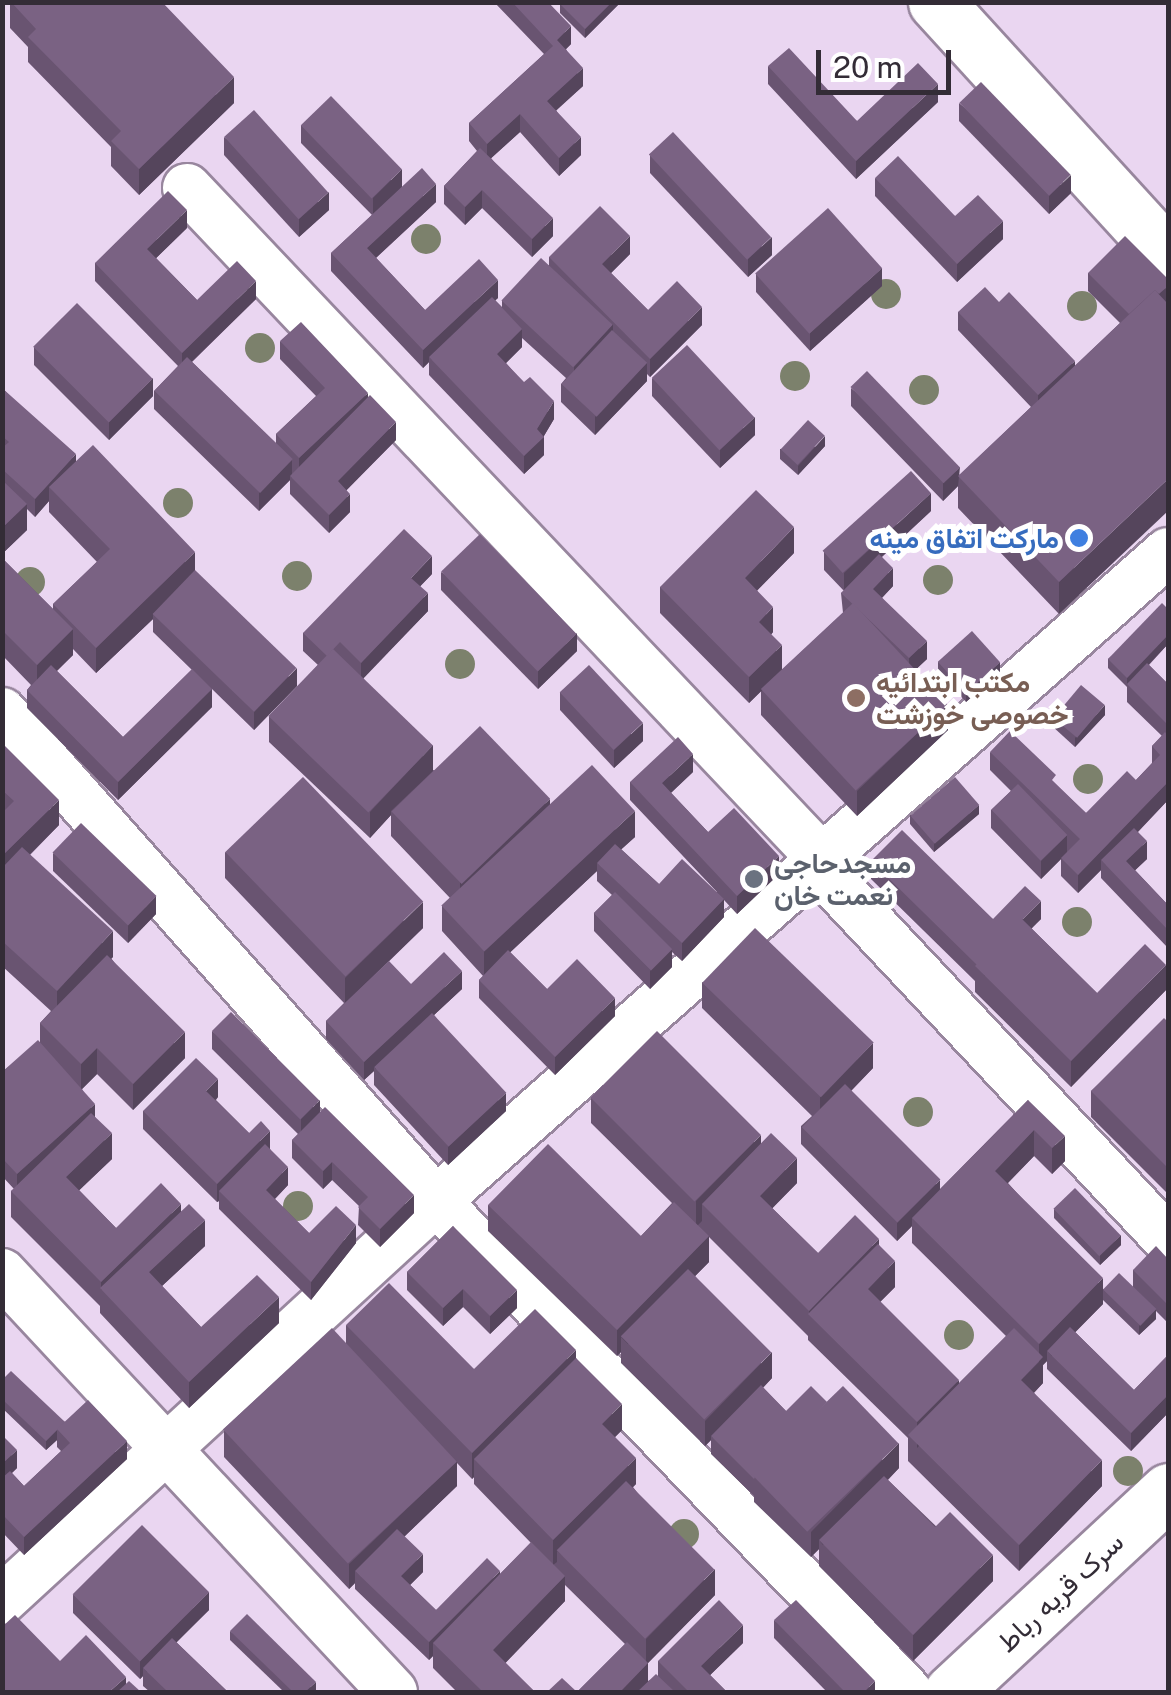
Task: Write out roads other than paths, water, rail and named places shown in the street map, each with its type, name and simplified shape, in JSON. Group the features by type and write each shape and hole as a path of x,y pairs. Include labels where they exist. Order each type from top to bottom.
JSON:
{"street":[{"path":"936,2 1168,256"},
{"path":"187,188 824,861 831,881 1168,1240"},
{"path":"2,1600 436,1202 1168,552"},
{"path":"2,712 436,1202 908,1692"},
{"path":"2,1273 393,1692"},
{"name":"سرک قریه رباط","path":"952,1692 1168,1491"}],"place":[{"name":"مارکت اتفاق مینه","path":"1079,538"},
{"name":"مکتب ابتدائیه خصوصی خوزشت","path":"856,698"},
{"name":"مسجدحاجی نعمت خان","path":"754,879"}]}
